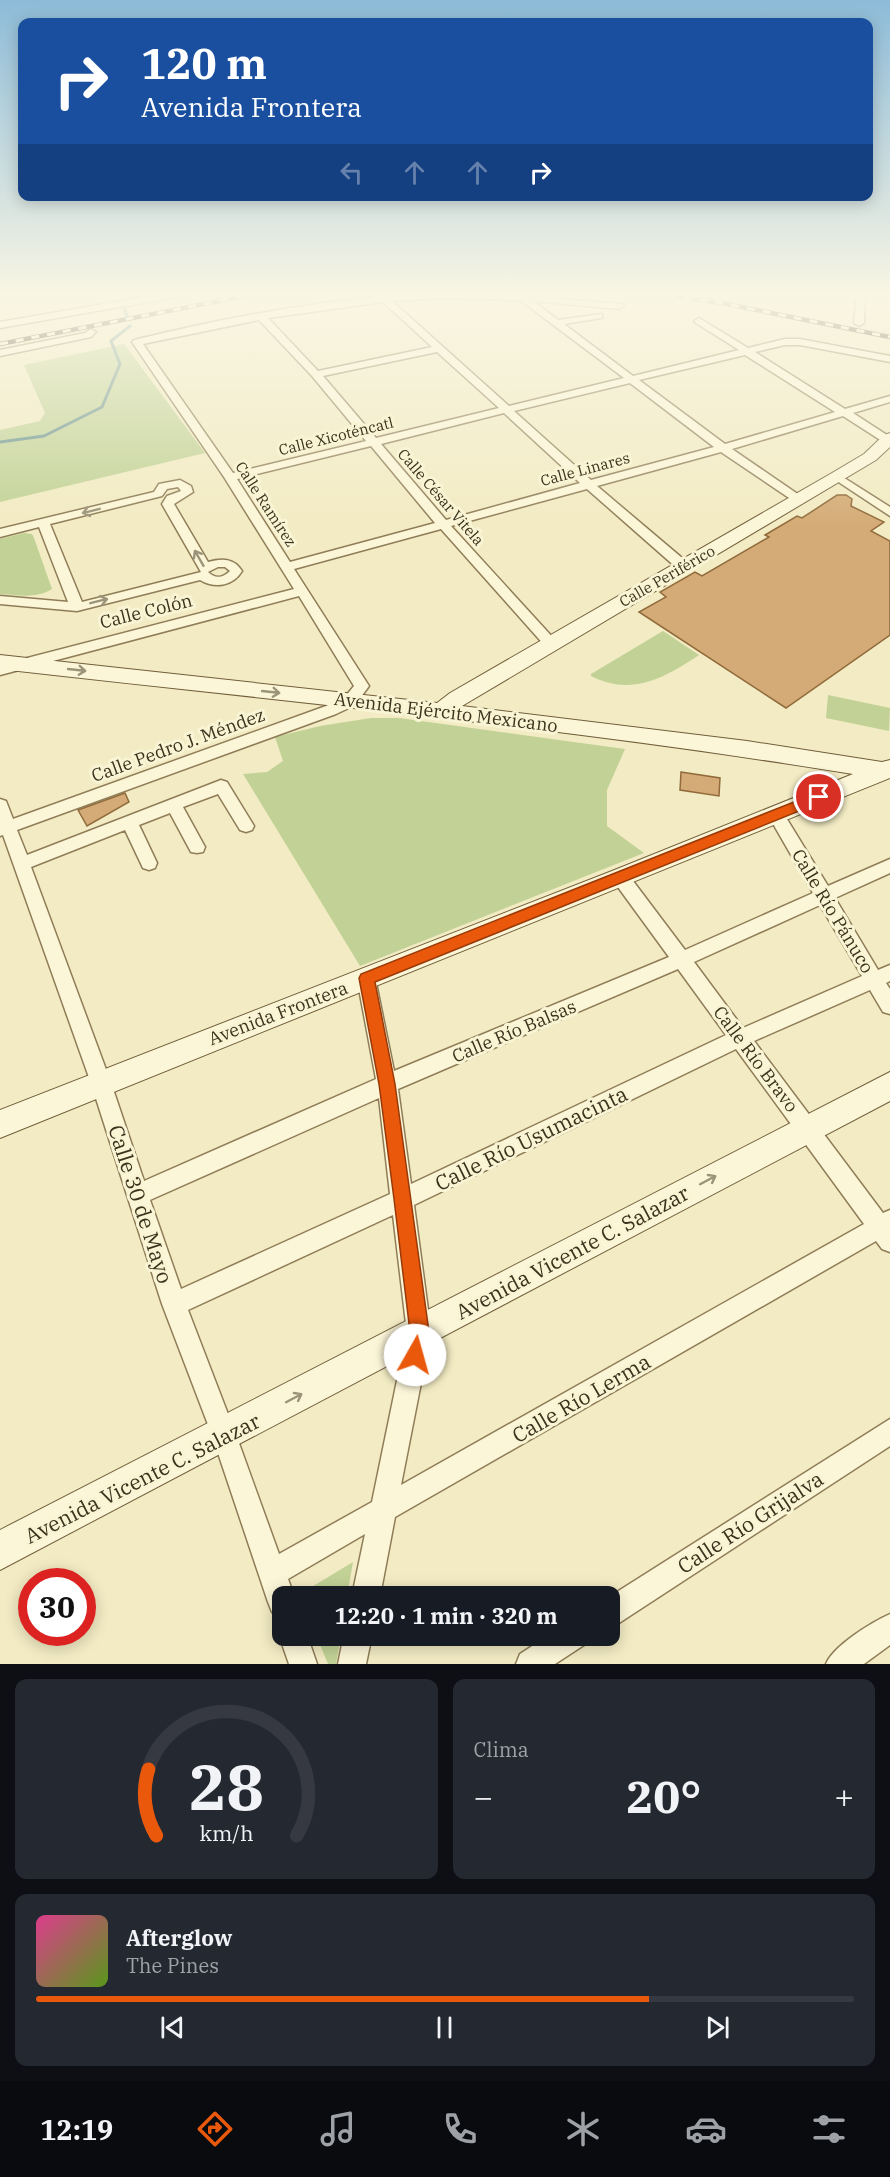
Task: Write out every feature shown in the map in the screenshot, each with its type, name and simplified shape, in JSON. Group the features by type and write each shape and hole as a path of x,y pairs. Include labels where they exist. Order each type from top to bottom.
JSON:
{"street":[{"name":"Calle Ramírez","path":"157,371 230,477 303,591 356,693"},
{"name":"Calle César Vitela","path":"312,371 442,523 551,644"},
{"path":"315,374 331,371"},
{"path":"465,371 588,484 683,566"},
{"path":"623,371 723,448 798,500"},
{"name":"Calle Xicoténcatl","path":"230,477 664,371"},
{"path":"777,371 889,440"},
{"name":"Calle Linares","path":"287,567 723,448 890,399"},
{"name":"Calle Periférico","path":"450,704 838,477 870,457 889,440"},
{"path":"838,477 890,512"},
{"path":"0,533 158,494 163,486 180,483 187,488 187,492 171,499 168,504 206,568 215,563 224,563 231,564 236,571 230,579 225,581 207,579 203,575 77,607 0,600"},
{"path":"43,523 77,607"},
{"name":"Calle Colón","path":"6,665 303,591"},
{"name":"Avenida Ejército Mexicano","path":"0,647 65,652 450,704 747,749 888,767"},
{"name":"Avenida Ejército Mexicano","path":"6,665 356,693"},
{"name":"Calle Pedro J. Méndez","path":"4,828 322,714 356,693"},
{"name":"Avenida Frontera","path":"0,1125 621,878 888,767"},
{"path":"21,864 221,786 246,826"},
{"path":"173,804 197,847"},
{"name":"Calle 30 de Mayo","path":"0,805 4,828 21,864 101,1083 174,1304 224,1435 276,1586"},
{"name":"Calle Río Pánuco","path":"776,815 824,897 882,977 890,1006"},
{"path":"129,822 149,863"},
{"name":"Calle Río Balsas","path":"137,1195 387,1084 680,960 890,866"},
{"name":"Calle Río Bravo","path":"621,878 680,960 886,1230"},
{"name":"Calle Río Usumacinta","path":"174,1304 403,1199 740,1038 882,977"},
{"path":"366,978 387,1084 419,1332 368,1586"},
{"name":"Avenida Vicente C. Salazar","path":"0,1551 890,1086"},
{"name":"Calle Río Lerma","path":"272,1573 886,1230"},
{"name":"Calle Río Grijalva","path":"620,1606 890,1431"},
{"path":"840,1664 890,1628"},
{"path":"297,1646 303,1664"},
{"path":"352,1664 356,1646"},
{"path":"530,1664 557,1646"}],"green space":[{"path":"26,371 144,371 205,453 0,502 0,430 40,421 45,413"},
{"path":"24,533 32,534 34,538 52,589 33,595 0,594 0,539"},
{"path":"663,631 699,655 674,671 648,682 621,685 591,676 591,674"},
{"path":"828,695 890,708 889,731 826,718"},
{"path":"371,718 399,718 625,749 607,790 607,826 644,853 360,966 243,774 267,772 283,761 275,737 320,726"},
{"path":"353,1562 349,1586 313,1586"},
{"path":"321,1646 339,1646 336,1664 328,1664"}],"building":[{"path":"837,495 846,495 852,499 851,506 884,522 871,531 890,541 890,635 786,708 639,612 666,597 660,592 695,572 702,576 769,537 765,535 797,516 802,518"},
{"path":"681,772 720,778 719,796 680,790"},
{"path":"125,793 129,802 87,826 78,810"}],"waterway":[{"path":"0,442 44,436 102,407 117,371"}],"route":[{"path":"415,1355 419,1332 403,1199 387,1084 366,978 819,797"}]}
